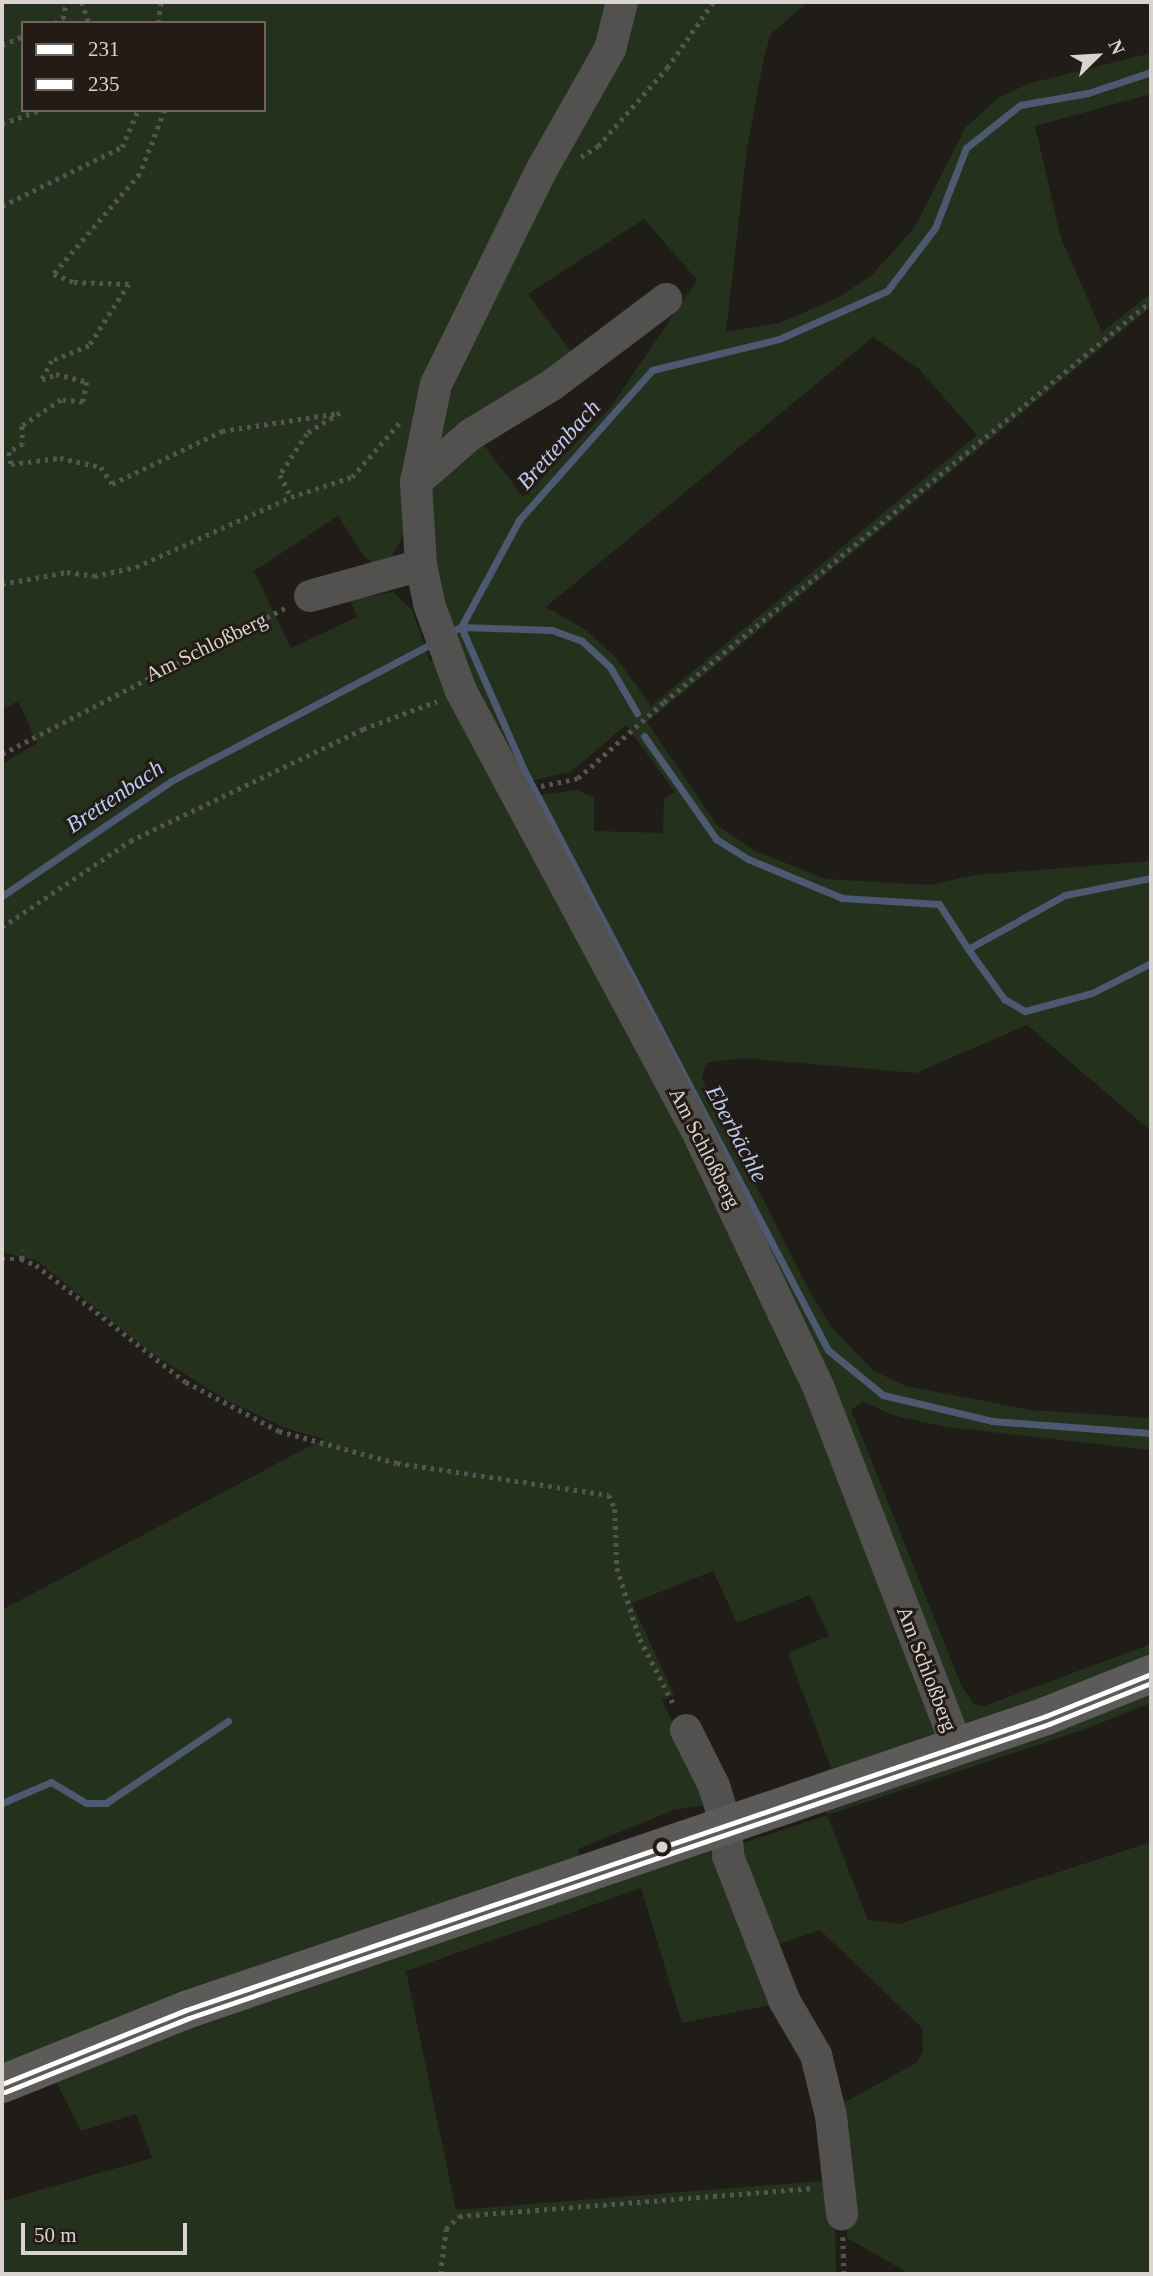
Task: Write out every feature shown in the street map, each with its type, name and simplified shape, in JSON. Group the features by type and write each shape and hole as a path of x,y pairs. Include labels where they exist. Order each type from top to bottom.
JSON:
{"main road":[{"path":"2,2084 186,2010 957,1747 1151,1674"}],"street":[{"name":"Am Schloßberg","path":"622,2 610,49 545,163 436,384 425,425 416,482 421,565 429,604 446,656 765,1270 818,1386 957,1747"},
{"path":"416,482 470,435 552,385 666,299"},
{"path":"310,596 421,565"},
{"path":"686,1730 714,1786 726,1825 729,1856 779,1988 816,2055 831,2116 841,2200"}],"path":[{"path":"58,21 63,19 66,2"},
{"path":"82,2 88,21"},
{"path":"158,21 161,2"},
{"path":"545,163 560,166 598,146 667,68 713,2"},
{"path":"2,45 21,37"},
{"path":"2,124 35,112"},
{"path":"2,206 122,147 137,112"},
{"path":"164,112 140,174 54,274 74,282 130,284 89,346 52,361 42,380 56,374 87,382 83,401 61,400 22,426 23,444 9,452 10,464 60,458 101,467 112,484 222,431 340,414 306,434 280,475 291,497"},
{"path":"539,786 578,778 675,693 1151,301"},
{"path":"2,584 67,572 94,576 136,567 291,497 352,477 401,420 425,425"},
{"name":"Am Schloßberg","path":"2,754 201,647 310,596"},
{"path":"2,927 130,841 339,740 442,699"},
{"path":"21,1259 23,1250"},
{"path":"2,1259 21,1259 36,1265 186,1382 279,1431 397,1464 609,1494 615,1509 617,1569 636,1628 686,1730"},
{"path":"440,2274 446,2229 459,2216 841,2200 844,2274"}],"green space":[{"path":"2,2 808,2 771,34 764,57 747,149 726,332 779,323 837,298 872,275 915,227 965,128 999,97 1031,83 1151,53 1151,94 1035,126 1061,238 1102,332 1151,293 1151,307 647,722 717,825 755,851 826,879 931,885 974,875 1151,861 1151,1131 1027,1025 916,1073 743,1058 706,1063 702,1079 810,1292 832,1328 874,1371 906,1386 1031,1410 1151,1418 1151,1450 946,1427 892,1415 863,1401 851,1410 962,1687 974,1704 984,1706 1151,1644 1151,1703 1080,1731 827,1815 812,1776 831,1768 788,1653 829,1636 810,1595 737,1623 713,1571 632,1603 674,1695 662,1700 711,1804 674,1810 578,1849 589,1883 696,1848 717,1851 780,2003 682,2023 641,1888 406,1971 456,2210 834,2180 836,2274 2,2274 2,2201 152,2158 136,2114 81,2131 55,2080 2,2100 2,1610 323,1439 283,1427 228,1401 154,1355 37,1261 2,1252 2,764 37,743 18,701 2,710","holes":["644,219 697,280 610,408 523,497 480,440 429,485 436,580 461,651 430,661 412,610 393,592 350,600 357,617 291,648 254,571 338,516 364,556 373,563 392,557 402,537 406,451 430,447 573,354 528,294","873,337 919,369 977,435 651,706 617,659 586,630 546,607","626,725 675,792 664,799 663,833 594,831 594,798 577,790 532,796 525,782 571,772"]},
{"path":"827,1815 868,1920 899,1924 1151,1842 1151,2274 910,2274 847,2238 836,2107 916,2063 923,2052 922,2028 820,1930 770,1947 737,1851 743,1843"}],"waterway":[{"name":"Brettenbach","path":"449,633 461,627 519,520 652,370 779,339 887,291 935,228 966,148 1020,105 1088,93 1151,72"},
{"name":"Eberbächle","path":"637,713 610,667 582,641 552,630 461,627 524,770 828,1350 883,1395 992,1421 1151,1433"},
{"name":"Brettenbach","path":"2,896 171,781 436,641"},
{"path":"644,736 716,839 748,859 842,898 939,904 968,949 1065,895 1151,878"},
{"path":"968,949 1004,999 1025,1011 1092,993 1151,963"},
{"path":"2,1803 51,1782 86,1803 106,1803 228,1721"}],"transit line":[{"name":"231","path":"2,2084 186,2010 1046,1716 1151,1674"},
{"name":"235","path":"5,2092 189,2018 1049,1724 1151,1683"}]}
